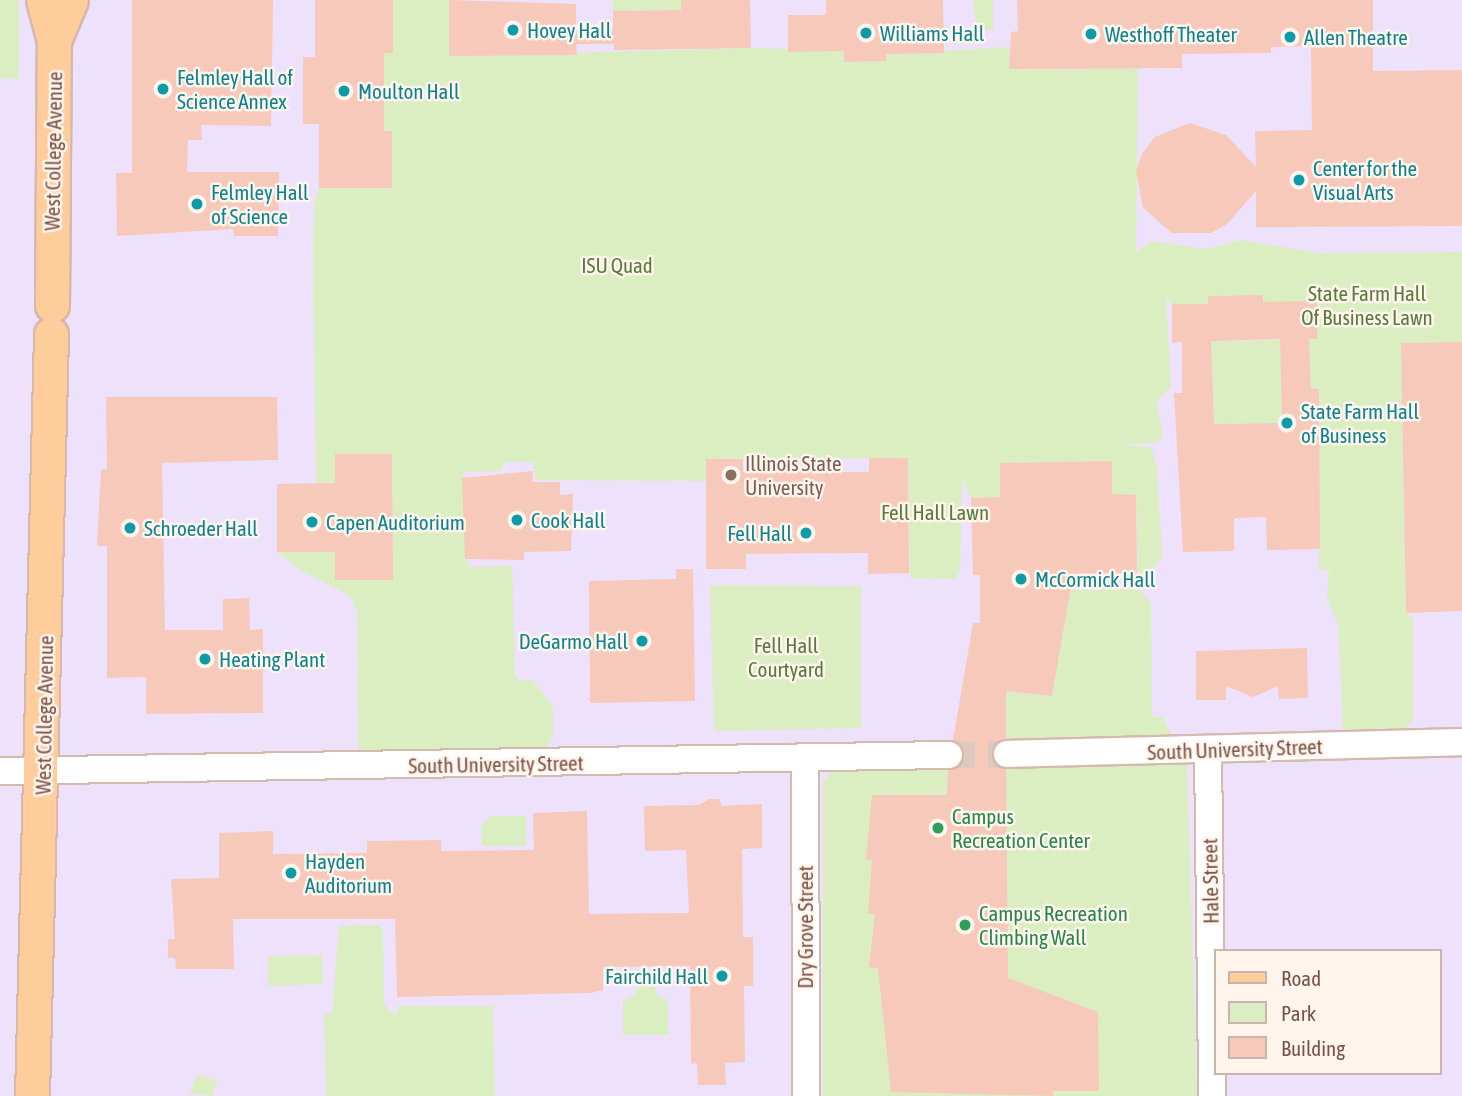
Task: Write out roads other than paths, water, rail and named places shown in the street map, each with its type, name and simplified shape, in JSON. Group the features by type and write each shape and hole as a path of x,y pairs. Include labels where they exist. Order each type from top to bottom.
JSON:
{"main road":[{"path":"43,0 54,41"},
{"name":"West College Avenue","path":"32,1096 44,770 54,41 71,0"}],"street":[{"name":"South University Street","path":"1007,754 1208,751 1462,742"},
{"name":"Hale Street","path":"1208,751 1212,1096"},
{"name":"South University Street","path":"0,771 949,755"},
{"name":"Dry Grove Street","path":"805,757 806,1096"}],"tunnel":[{"path":"949,755 1007,754"}],"place":[{"name":"Hovey Hall","path":"513,30"},
{"name":"Williams Hall","path":"866,33"},
{"name":"Westhoff Theater","path":"1091,34"},
{"name":"Allen Theatre","path":"1290,37"},
{"name":"Felmley Hall of Science Annex","path":"163,89"},
{"name":"Moulton Hall","path":"344,91"},
{"name":"Center for the Visual Arts","path":"1299,180"},
{"name":"Felmley Hall of Science","path":"197,204"},
{"name":"State Farm Hall of Business","path":"1287,423"},
{"name":"Illinois State University","path":"731,475"},
{"name":"Cook Hall","path":"517,520"},
{"name":"Capen Auditorium","path":"312,522"},
{"name":"Schroeder Hall","path":"130,528"},
{"name":"Fell Hall","path":"806,533"},
{"name":"McCormick Hall","path":"1021,579"},
{"name":"DeGarmo Hall","path":"642,641"},
{"name":"Heating Plant","path":"205,659"},
{"name":"Campus Recreation Center","path":"938,828"},
{"name":"Hayden Auditorium","path":"291,873"},
{"name":"Campus Recreation Climbing Wall","path":"965,925"},
{"name":"Fairchild Hall","path":"722,976"}],"park label":[{"name":"ISU Quad","path":"617,265"},
{"name":"State Farm Hall Of Business Lawn","path":"1367,305"},
{"name":"Fell Hall Lawn","path":"935,512"},
{"name":"Fell Hall Courtyard","path":"786,657"}]}
